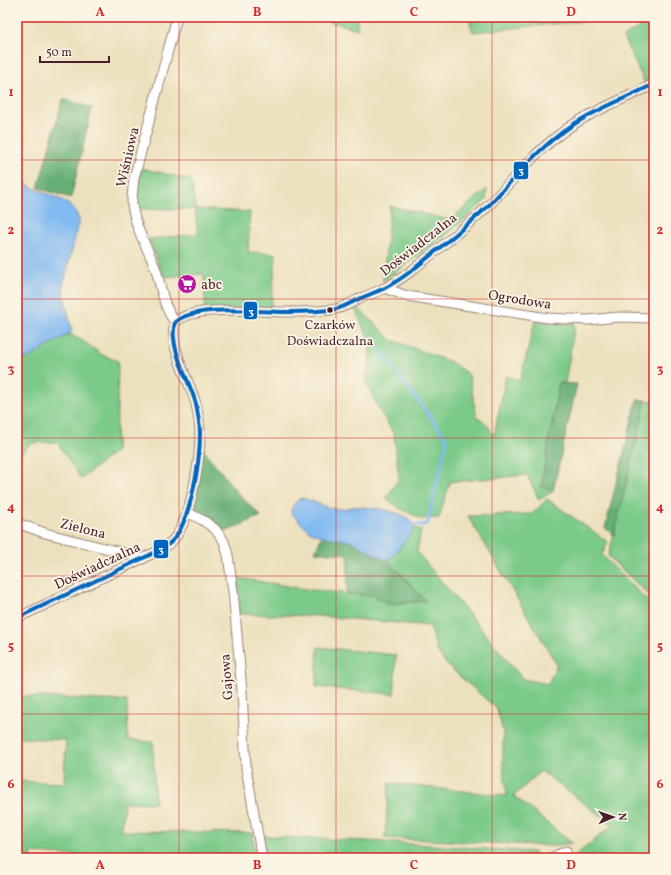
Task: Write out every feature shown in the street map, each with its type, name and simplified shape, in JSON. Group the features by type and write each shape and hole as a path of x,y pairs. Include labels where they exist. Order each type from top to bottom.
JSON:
{"street":[{"name":"Wiśniowa","path":"175,322 168,314 150,254 139,231 132,204 134,178 177,17"},
{"name":"Doświadczalna","path":"17,618 156,552 172,542 181,528 187,512 194,480 200,435 196,403 176,350 174,337 175,322 180,318 191,314 212,311 239,310 286,312 337,308 384,288 422,262 466,226 489,205 537,154 560,134 573,125 612,104 654,84"},
{"name":"Ogrodowa","path":"384,288 407,296 548,318 588,320 619,317 654,318"},
{"name":"Gajowa","path":"187,512 215,529 224,541 228,555 233,591 242,691 246,768 262,858"},
{"name":"Zielona","path":"17,523 45,533 143,559"},
{"path":"552,858 566,851"}],"green space":[{"path":"311,17 356,17 358,29"},
{"path":"468,17 612,17 614,18 473,32"},
{"path":"654,18 654,78 645,83 623,37"},
{"path":"63,99 92,108 71,198 38,188"},
{"path":"141,168 191,180 196,209 250,212 248,252 276,254 271,307 205,310 204,274 163,277 149,239 198,234 195,209 138,209 135,196"},
{"path":"487,189 486,200 448,233 383,281 390,206 450,220"},
{"path":"356,306 392,340 451,362 469,375 477,418 486,423 494,436 506,376 520,381 535,321 575,324 565,383 559,383 541,487 553,491 539,500 527,475 450,482 439,518 422,519 399,508 386,498 399,479 394,434 377,406 366,382 370,359 369,339 355,310"},
{"path":"69,334 83,341 102,355 118,361 116,451 81,479 57,442 31,443 19,456 17,454 17,363"},
{"path":"559,383 577,384 553,491 541,487"},
{"path":"637,400 646,400 614,535 605,528"},
{"path":"646,400 654,401 654,600 608,556"},
{"path":"202,448 240,496 261,516 225,532 196,512 194,501"},
{"path":"547,499 608,542 602,555 654,607 654,858 568,858 576,855 613,825 541,771 514,796 572,843 553,846 385,838 389,783 507,796 503,766 503,732 497,709 446,664 436,649 430,626 319,616 239,614 238,578 313,590 374,596 388,604 426,601 388,560 415,528 421,530 417,552 523,679 548,684 557,665 468,516 532,514"},
{"path":"322,536 352,542 363,547 380,559 388,560 426,601 388,604 374,596 347,594 348,554 315,552"},
{"path":"318,647 396,655 394,694 316,687"},
{"path":"17,696 127,701 128,740 153,742 155,803 124,802 122,831 252,833 256,858 121,858 32,853 31,858 17,858 17,781 64,783 66,740 17,738"},
{"path":"262,836 385,842 533,852 541,858 265,858"}],"water":[{"path":"17,174 31,187 67,204 77,215 79,222 63,286 64,298 72,332 27,359 17,363"},
{"path":"301,498 336,509 359,507 379,509 401,514 409,519 413,524 413,531 392,557 385,560 353,542 322,536 309,531 291,513 294,504"}],"waterway":[{"path":"379,349 447,439 428,523 424,525 415,525"}],"transit line":[{"name":"3","path":"17,618 156,552 171,542 178,533 184,521 193,491 200,446 200,434 196,404 175,347 175,322 185,316 212,311 243,310 297,312 336,309 383,289 400,279 417,266 475,218 532,159 560,134 582,119 654,84"}],"place":[{"name":"abc","path":"187,284"},
{"name":"Czarków Doświadczalna","path":"330,310"}]}
